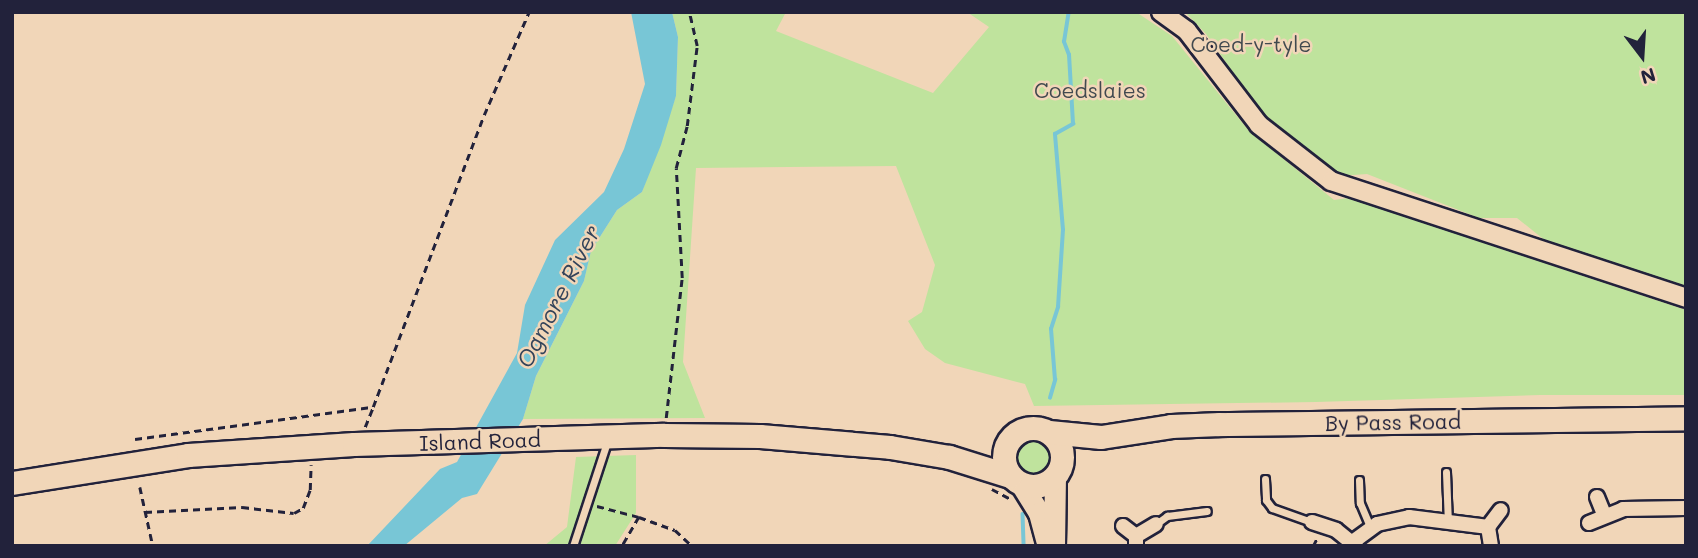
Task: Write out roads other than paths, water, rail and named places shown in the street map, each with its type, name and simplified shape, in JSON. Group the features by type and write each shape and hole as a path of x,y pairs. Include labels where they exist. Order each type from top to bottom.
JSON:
{"main road":[{"name":"By Pass Road","path":"1049,432 1101,437 1171,426 1220,424 1686,418"},
{"path":"1048,546 1039,513 1017,489 1004,461 1010,438 1025,428 1049,432 1060,446 1054,546"},
{"name":"Island Road","path":"12,483 188,455 354,444 525,438 609,439 664,435 825,441 949,457 986,471 1017,489"},
{"name":"By Pass Road","path":"1059,470 1101,437"},
{"name":"Island Road","path":"949,457 975,454 1010,438"},
{"path":"1017,489 1043,485 1059,470"}],"street":[{"path":"1161,12 1187,31 1259,125 1331,181 1686,298"},
{"path":"1597,497 1604,514"},
{"path":"1589,523 1604,514 1647,507 1686,508"},
{"path":"1491,546 1488,527 1502,510"},
{"path":"1312,522 1336,530 1355,543 1371,528 1394,518 1409,517 1488,527"},
{"path":"1123,526 1136,541 1156,524"}],"lane":[{"path":"573,546 609,439"},
{"path":"1446,472 1448,523"},
{"path":"1265,479 1266,500 1272,508 1312,522"},
{"path":"1359,480 1360,503 1371,528"},
{"path":"1156,524 1167,516 1207,511"}],"water":[{"name":"Ogmore River","path":"631,12 672,12 678,37 676,96 661,145 642,192 617,210 591,251 584,281 536,376 523,419 477,494 462,498 404,546 367,546 440,469 457,462 517,353 525,305 555,240 604,192 624,149 645,84"}],"waterway":[{"path":"1050,398 1055,380 1051,329 1058,307 1063,230 1055,134 1073,124 1069,55 1064,42 1069,12"},
{"path":"1023,514 1024,546"}],"park label":[{"name":"Coed-y-tyle","path":"1251,44"},
{"name":"Coedslaies","path":"1090,90"}]}
